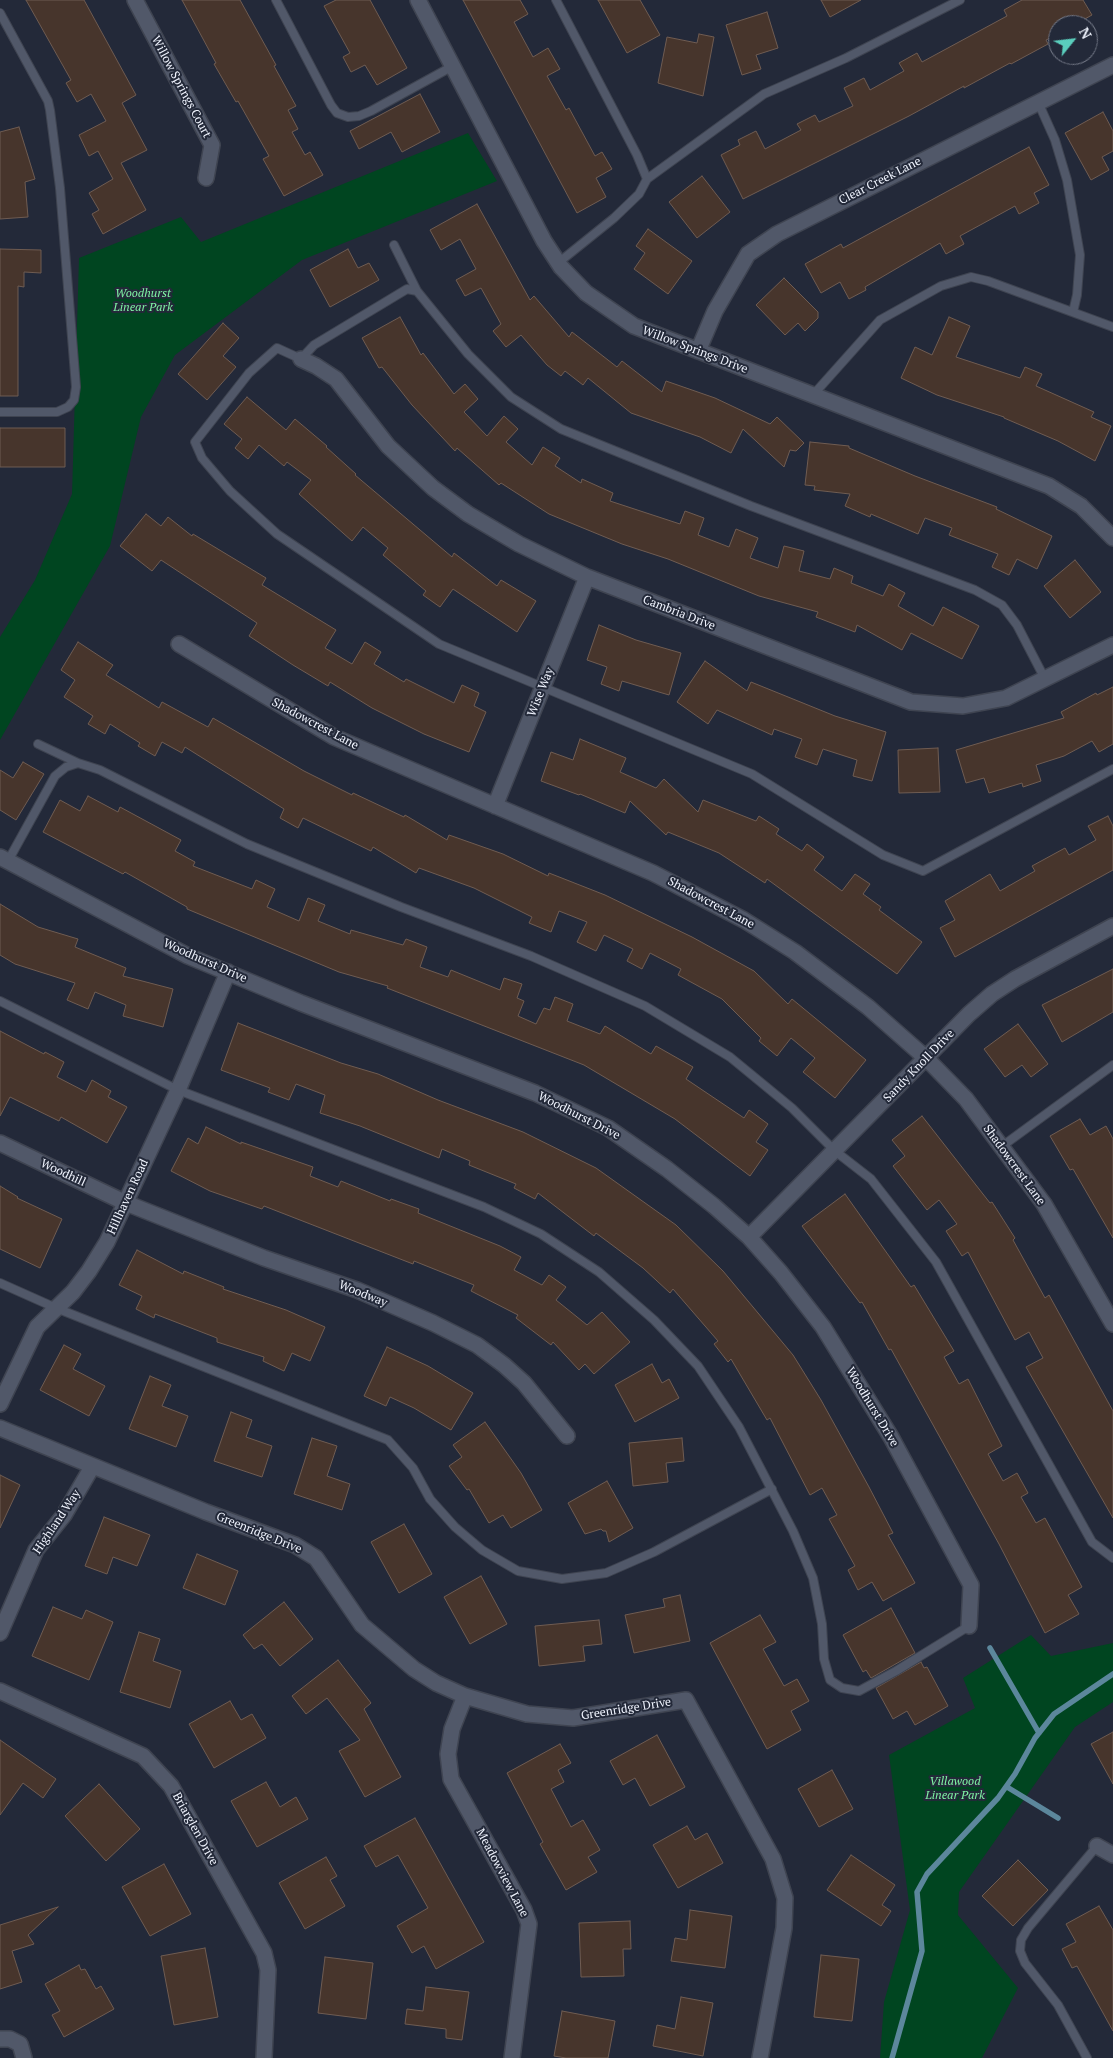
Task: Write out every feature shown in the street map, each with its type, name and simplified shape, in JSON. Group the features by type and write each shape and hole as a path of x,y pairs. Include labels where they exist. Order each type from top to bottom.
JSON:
{"street":[{"name":"Willow Springs Court","path":"135,0 212,145 206,178"},
{"name":"Willow Springs Drive","path":"418,0 544,241 558,263 586,293 634,326 1049,486 1081,506 1113,538"},
{"name":"Clear Creek Lane","path":"698,351 715,311 748,254 777,234 1113,65"},
{"name":"Cambria Drive","path":"301,359 316,366 336,380 388,446 433,488 468,514 519,544 587,577 911,702 963,706 1006,698 1113,645"},
{"name":"Wise Way","path":"495,806 587,577"},
{"name":"Shadowcrest Lane","path":"179,644 334,737 653,873 744,920 795,952 868,1007 927,1059 966,1099 1044,1204 1113,1324"},
{"name":"Woodhurst Drive","path":"3,861 188,956 535,1093 608,1128 666,1168 714,1206 749,1237 781,1273 823,1327 891,1437 971,1585 969,1626"},
{"name":"Sandy Knoll Drive","path":"749,1237 927,1059 969,1014 992,994 1113,926"},
{"name":"Hillhaven Road","path":"0,1404 37,1327 89,1271 126,1203 178,1090 228,972"},
{"name":"Woodhill","path":"0,1143 126,1203"},
{"name":"Woodway","path":"126,1203 264,1258 356,1290 433,1323 477,1346 504,1365 524,1383 567,1436"},
{"name":"Greenridge Drive","path":"0,1428 92,1467 295,1545 316,1558 362,1625 414,1669 436,1683 465,1696 527,1714 573,1718 686,1700 773,1859 785,1898 784,1928 760,2058"},
{"name":"Highland Way","path":"0,1633 36,1550 64,1514 92,1467"},
{"name":"Briarglen Drive","path":"0,1691 143,1756 171,1786 264,1953 268,1970 264,2058"},
{"name":"Meadowview Lane","path":"465,1696 452,1729 448,1754 451,1778 524,1910 529,1924 512,2058"},
{"path":"1097,1846 1113,1855"},
{"path":"0,2039 10,2039 20,2044 24,2058"}],"lane":[{"path":"276,0 331,105 338,113 348,117 360,116 453,66"},
{"path":"556,0 637,155 646,179"},
{"path":"558,263 614,218 639,194 646,179 764,94 846,58 960,0"},
{"path":"0,13 48,101 50,110 60,188 76,387 74,400 68,407 57,412 0,412"},
{"path":"1038,102 1055,140 1067,180 1080,255 1077,295 1073,312"},
{"path":"394,245 416,290 468,354 511,397 561,429 743,502 975,590 1002,604 1017,625 1045,678"},
{"path":"813,395 880,320 940,286 971,278 988,281 1113,327"},
{"path":"416,290 407,289 314,345 301,359 277,348 249,373 195,442 202,458 230,491 277,534 439,644 752,774 883,855 924,871 1113,769"},
{"path":"38,744 78,763 100,770 247,844 401,907 532,956 645,1006 730,1057 792,1108 835,1151 871,1179 936,1262 1092,1542 1113,1558"},
{"path":"3,861 55,776 66,767 78,763"},
{"path":"0,1001 178,1090 484,1207 541,1234 599,1272 654,1320 698,1366 739,1427 772,1489 813,1578 822,1624 824,1659 830,1680 842,1688 859,1691 896,1671 969,1626"},
{"path":"1001,1147 1113,1066"},
{"path":"0,1282 56,1308 388,1440 413,1468 430,1498 455,1527 482,1550 518,1571 562,1579 606,1573 654,1552 772,1489"},
{"path":"1087,2058 1058,2005 1025,1963 1020,1951 1021,1940 1028,1928 1097,1846"}],"green space":[{"name":"Woodhurst Linear Park","path":"468,133 497,181 302,260 175,355 141,417 110,546 0,740 0,637 35,580 72,494 79,258 181,217 201,242"},
{"name":"Villawood Linear Park","path":"1031,1635 1051,1656 1113,1643 1113,1702 1075,1727 959,1892 958,1915 1018,1988 982,2058 880,2058 884,2002 910,1910 889,1755 975,1708 963,1678"}],"building":[{"path":"26,0 84,0 136,95 122,103 147,150 121,163 146,210 103,234 92,214 99,210 89,193 113,179 98,151 89,156 79,135 106,121 91,94 77,102 66,83 71,80"},
{"path":"182,0 240,0 296,106 288,110 298,129 292,132 305,155 310,152 323,175 284,196 263,159 269,156 238,101 236,102 214,64 216,63"},
{"path":"336,0 370,0 407,68 377,85 365,65 351,72 343,57 350,53 324,6"},
{"path":"463,0 520,0 528,14 514,22 533,57 548,48 560,69 547,76 566,110 569,108 595,156 602,152 612,169 596,178 606,197 577,213"},
{"path":"598,0 640,0 660,35 627,53"},
{"path":"821,0 861,0 830,17"},
{"path":"1022,0 1083,0 1092,15 1048,15 1048,39 1046,40 1048,44 743,199 721,155 740,145 738,140 756,131 765,149 801,130 797,124 815,115 819,122 853,106 844,88 864,78 870,90 904,71 899,63 917,53 922,62 1007,16 1004,10"},
{"path":"767,12 778,48 756,55 761,69 742,75 726,25"},
{"path":"699,34 714,37 703,96 658,83 667,37 697,43"},
{"path":"420,94 440,132 402,152 391,132 359,149 350,131"},
{"path":"1103,112 1113,131 1113,151 1102,157 1109,170 1091,180 1065,133"},
{"path":"19,127 35,179 25,182 28,217 0,219 0,132"},
{"path":"1029,147 1049,185 1034,193 1039,203 1019,214 1015,206 960,236 964,244 946,254 940,243 865,287 866,290 849,299 840,282 821,293 805,264 841,244 843,248"},
{"path":"702,176 730,212 697,238 669,202"},
{"path":"477,204 530,300 534,296 569,337 572,332 617,367 622,361 662,392 666,381 715,398 770,424 777,417 804,443 796,451 790,450 784,467 743,429 731,453 700,437 631,413 588,378 583,385 565,371 561,376 547,365 521,335 506,347 493,331 501,324 481,288 465,296 456,280 476,269 460,239 441,250 430,230"},
{"path":"648,229 692,261 668,294 634,269 645,253 636,246"},
{"path":"0,249 41,250 41,273 24,272 24,287 18,286 18,396 0,396"},
{"path":"348,249 358,268 369,263 379,280 330,307 310,270"},
{"path":"784,278 818,312 818,318 805,331 798,323 785,335 756,305"},
{"path":"400,317 421,355 423,353 454,394 465,384 478,399 464,412 487,436 504,416 518,429 506,442 532,465 543,447 560,458 555,466 581,483 582,479 613,493 610,501 680,524 685,511 704,518 698,535 729,547 736,529 758,538 750,558 778,568 784,546 804,551 799,571 830,579 834,568 853,576 851,583 883,596 889,584 905,593 898,606 933,626 943,607 979,626 962,659 911,633 902,650 857,625 855,632 816,617 818,612 759,596 668,559 622,544 549,514 501,483 499,485 457,448 455,451 412,405 382,367 379,368 362,338"},
{"path":"949,317 970,326 956,357 1020,378 1025,367 1042,374 1036,386 1094,412 1091,417 1111,426 1095,461 1058,441 1004,417 937,395 901,378 915,347 932,355"},
{"path":"223,323 239,338 223,356 236,367 207,400 178,374"},
{"path":"247,397 286,430 295,419 327,446 355,475 452,557 454,553 497,586 501,580 536,601 517,632 453,589 440,607 423,595 426,591 383,555 388,548 363,527 352,541 299,494 311,480 287,462 284,466 259,445 248,459 235,448 242,439 224,424"},
{"path":"0,428 65,428 65,467 0,467"},
{"path":"810,442 849,446 849,448 915,476 997,507 996,509 1052,536 1037,569 1017,559 1009,575 992,567 998,554 949,535 952,528 925,518 918,534 871,514 870,517 845,506 850,494 814,490 815,486 805,485"},
{"path":"146,514 161,526 168,517 192,536 193,534 266,578 262,585 336,630 325,648 352,664 365,642 381,652 374,664 404,682 406,679 454,703 462,685 479,693 474,706 486,712 469,752 424,734 372,708 330,682 328,686 293,665 249,636 257,623 161,560 152,571 120,546"},
{"path":"1075,560 1101,592 1070,618 1044,586"},
{"path":"599,625 636,640 681,653 669,695 622,681 619,691 601,684 607,667 587,660"},
{"path":"78,642 113,665 106,675 159,708 162,702 208,727 213,718 304,771 352,795 353,793 404,817 405,815 447,840 449,835 503,854 548,876 549,873 605,895 692,937 754,971 788,1004 792,999 866,1060 835,1098 803,1072 815,1058 791,1038 777,1056 759,1041 761,1038 722,999 678,975 681,969 650,953 642,969 627,961 633,949 604,935 596,951 577,942 587,922 559,911 551,932 529,923 532,917 474,888 419,868 416,873 373,847 371,851 303,818 298,828 280,818 284,809 185,747 182,753 162,742 155,756 138,746 140,743 110,724 105,734 88,724 93,716 64,697 75,680 61,670"},
{"path":"705,661 747,691 751,682 835,716 886,732 872,781 853,776 857,760 823,749 817,765 795,757 802,739 774,729 772,735 717,710 708,724 677,702"},
{"path":"1113,687 1113,744 1099,752 1092,741 1064,756 1036,765 1041,781 1023,787 1022,783 989,793 984,778 966,783 956,750 1064,718 1061,712 1096,693 1097,695"},
{"path":"580,739 626,758 620,772 656,788 664,779 698,812 703,800 756,821 759,816 779,829 776,834 802,851 807,844 824,857 814,870 842,891 855,874 870,884 863,894 881,907 879,910 922,942 897,974 767,879 765,883 719,853 668,832 666,835 630,801 625,813 580,794 541,781 551,752 573,760"},
{"path":"938,748 940,792 899,793 898,750"},
{"path":"23,762 44,774 16,820 0,810 0,770 13,778"},
{"path":"88,796 118,812 120,807 181,840 175,851 195,862 193,866 252,889 256,880 275,889 267,907 299,921 308,898 325,905 318,921 350,934 351,930 403,945 406,939 427,947 420,967 448,977 451,970 500,990 504,978 522,984 517,998 524,1001 518,1016 536,1024 544,1008 550,1010 555,997 573,1004 567,1021 600,1034 605,1026 651,1054 656,1046 693,1067 686,1079 744,1118 749,1110 768,1124 756,1142 768,1150 750,1176 675,1119 584,1065 387,988 388,986 339,972 187,909 187,907 125,872 123,874 43,832 60,800 80,811"},
{"path":"1108,816 1113,826 1113,870 955,957 940,928 955,920 945,901 990,874 1000,891 1035,871 1032,866 1065,848 1069,855 1096,840 1088,826"},
{"path":"0,904 38,927 78,939 75,947 126,968 123,976 173,989 163,1027 123,1016 126,1005 95,992 88,1009 67,1000 75,983 15,964 0,955"},
{"path":"1113,969 1113,1012 1062,1042 1042,1005"},
{"path":"238,1023 341,1063 378,1074 438,1100 523,1132 596,1168 676,1225 723,1271 793,1355 821,1400 869,1487 893,1533 888,1535 915,1583 883,1601 872,1582 858,1590 848,1570 855,1566 829,1519 837,1515 822,1488 810,1495 770,1418 767,1420 731,1359 728,1362 714,1344 718,1341 673,1289 670,1293 643,1268 596,1233 594,1236 538,1193 535,1199 514,1188 516,1184 469,1165 470,1161 442,1149 439,1158 360,1126 320,1113 325,1095 296,1084 289,1100 268,1092 270,1088 221,1070"},
{"path":"1018,1024 1048,1064 1031,1077 1022,1065 1005,1077 984,1049"},
{"path":"0,1031 44,1054 45,1052 64,1062 57,1077 86,1092 92,1080 111,1091 108,1097 127,1107 107,1143 61,1117 59,1121 10,1097 0,1116"},
{"path":"922,1116 990,1203 992,1202 1015,1238 1013,1240 1045,1298 1049,1295 1113,1411 1113,1518 1026,1367 1043,1358 1029,1332 1015,1340 968,1252 962,1256 946,1231 957,1224 939,1200 927,1210 893,1166 905,1156 892,1140"},
{"path":"1080,1119 1090,1135 1106,1126 1113,1139 1113,1238 1073,1169 1070,1170 1050,1136"},
{"path":"206,1127 241,1144 241,1142 313,1167 310,1176 338,1187 341,1181 390,1201 391,1199 419,1209 418,1213 500,1246 521,1257 514,1270 542,1285 549,1275 566,1287 556,1300 587,1325 602,1312 630,1342 594,1374 585,1364 579,1370 553,1342 551,1345 516,1318 518,1315 471,1291 474,1285 414,1261 413,1264 264,1206 262,1209 210,1191 171,1171 188,1138 198,1144"},
{"path":"0,1186 17,1198 62,1219 40,1268 0,1249"},
{"path":"845,1194 911,1287 914,1285 954,1351 944,1357 959,1384 968,1379 1002,1446 988,1454 1003,1481 1017,1473 1028,1493 1021,1497 1036,1523 1045,1518 1082,1587 1068,1595 1079,1614 1045,1633 999,1544 891,1349 889,1350 862,1302 860,1303 802,1226"},
{"path":"137,1250 183,1274 184,1271 224,1287 223,1289 286,1310 325,1327 310,1361 292,1353 284,1371 263,1361 264,1357 217,1342 217,1338 155,1314 154,1318 136,1309 142,1296 119,1285"},
{"path":"64,1345 81,1354 73,1369 105,1386 89,1416 40,1390"},
{"path":"387,1347 428,1366 473,1393 451,1430 414,1408 390,1397 386,1406 364,1396"},
{"path":"652,1364 662,1383 669,1379 679,1398 635,1422 615,1385"},
{"path":"150,1376 171,1385 162,1406 188,1416 176,1447 129,1429"},
{"path":"231,1412 252,1420 246,1437 272,1446 262,1477 214,1461"},
{"path":"485,1422 521,1473 542,1510 511,1528 503,1515 489,1523 469,1489 467,1490 449,1466 462,1457 453,1445"},
{"path":"312,1438 337,1446 327,1476 350,1484 342,1510 294,1494"},
{"path":"682,1438 684,1461 666,1463 668,1482 633,1486 629,1443"},
{"path":"0,1475 20,1485 0,1528"},
{"path":"607,1481 633,1528 609,1542 606,1531 601,1529 585,1534 568,1503"},
{"path":"104,1517 150,1535 137,1566 113,1557 107,1574 85,1566"},
{"path":"404,1524 432,1574 399,1593 371,1542"},
{"path":"197,1554 238,1571 225,1605 183,1588"},
{"path":"481,1576 507,1624 470,1644 444,1597"},
{"path":"680,1595 690,1641 634,1653 625,1615 665,1607 663,1599"},
{"path":"284,1602 313,1639 280,1666 262,1644 254,1649 243,1635"},
{"path":"53,1607 82,1619 86,1610 113,1622 89,1680 32,1656"},
{"path":"891,1608 915,1653 871,1678 866,1670 863,1672 843,1635"},
{"path":"760,1615 776,1642 763,1649 784,1686 797,1679 809,1701 791,1711 801,1730 767,1749 710,1643"},
{"path":"599,1620 602,1644 583,1646 585,1661 539,1666 535,1626"},
{"path":"139,1632 160,1639 153,1661 181,1671 170,1708 120,1692"},
{"path":"338,1660 371,1703 364,1709 401,1777 365,1797 339,1751 360,1740 327,1698 306,1714 292,1696"},
{"path":"921,1662 924,1668 927,1667 948,1706 915,1725 907,1711 893,1719 876,1688"},
{"path":"230,1701 241,1720 252,1714 266,1738 214,1768 189,1724"},
{"path":"1113,1732 1113,1784 1091,1744"},
{"path":"657,1735 685,1787 650,1806 635,1778 623,1785 610,1761"},
{"path":"0,1740 56,1779 43,1798 23,1783 0,1815"},
{"path":"560,1744 571,1763 558,1770 564,1782 551,1789 571,1827 583,1820 600,1850 588,1857 597,1872 566,1890 540,1844 543,1842 507,1773"},
{"path":"832,1770 853,1809 819,1827 798,1789"},
{"path":"266,1782 280,1807 296,1797 308,1819 257,1847 231,1801"},
{"path":"99,1784 140,1829 106,1861 65,1816"},
{"path":"415,1818 484,1942 436,1969 424,1946 412,1953 397,1926 428,1908 398,1855 376,1867 364,1846"},
{"path":"687,1826 695,1840 707,1833 723,1863 678,1888 653,1845"},
{"path":"851,1855 895,1885 882,1905 891,1911 881,1926 827,1890"},
{"path":"326,1857 337,1876 330,1880 345,1906 305,1929 279,1883"},
{"path":"1018,1860 1048,1890 1013,1926 982,1896"},
{"path":"164,1864 191,1914 150,1936 122,1887"},
{"path":"1099,1906 1113,1930 1113,2031 1077,1966 1072,1968 1062,1949 1076,1942 1066,1924"},
{"path":"58,1907 28,1935 34,1944 12,1951 22,1982 0,1989 0,1925"},
{"path":"690,1910 732,1916 725,1968 671,1961 675,1938 687,1940"},
{"path":"630,1921 631,1949 623,1949 624,1976 581,1977 579,1923"},
{"path":"205,1948 218,2017 174,2025 161,1956"},
{"path":"821,1955 859,1959 852,2021 814,2017"},
{"path":"325,1957 373,1963 366,2019 318,2013"},
{"path":"79,1965 81,1970 85,1969 96,1989 101,1986 114,2009 64,2037 52,2015 60,2011 45,1984"},
{"path":"426,1987 469,1992 462,2040 446,2038 446,2029 405,2024 407,2009 423,2011"},
{"path":"681,1997 713,2003 703,2056 653,2046 657,2025 675,2029"},
{"path":"562,2011 615,2021 608,2058 566,2058 554,2056"}],"waterway":[{"path":"990,1648 1039,1733"},
{"path":"892,2058 922,1951 917,1892 927,1874 998,1798 1015,1774 1035,1738 1054,1714 1113,1674"},
{"path":"1007,1787 1058,1818"}]}
